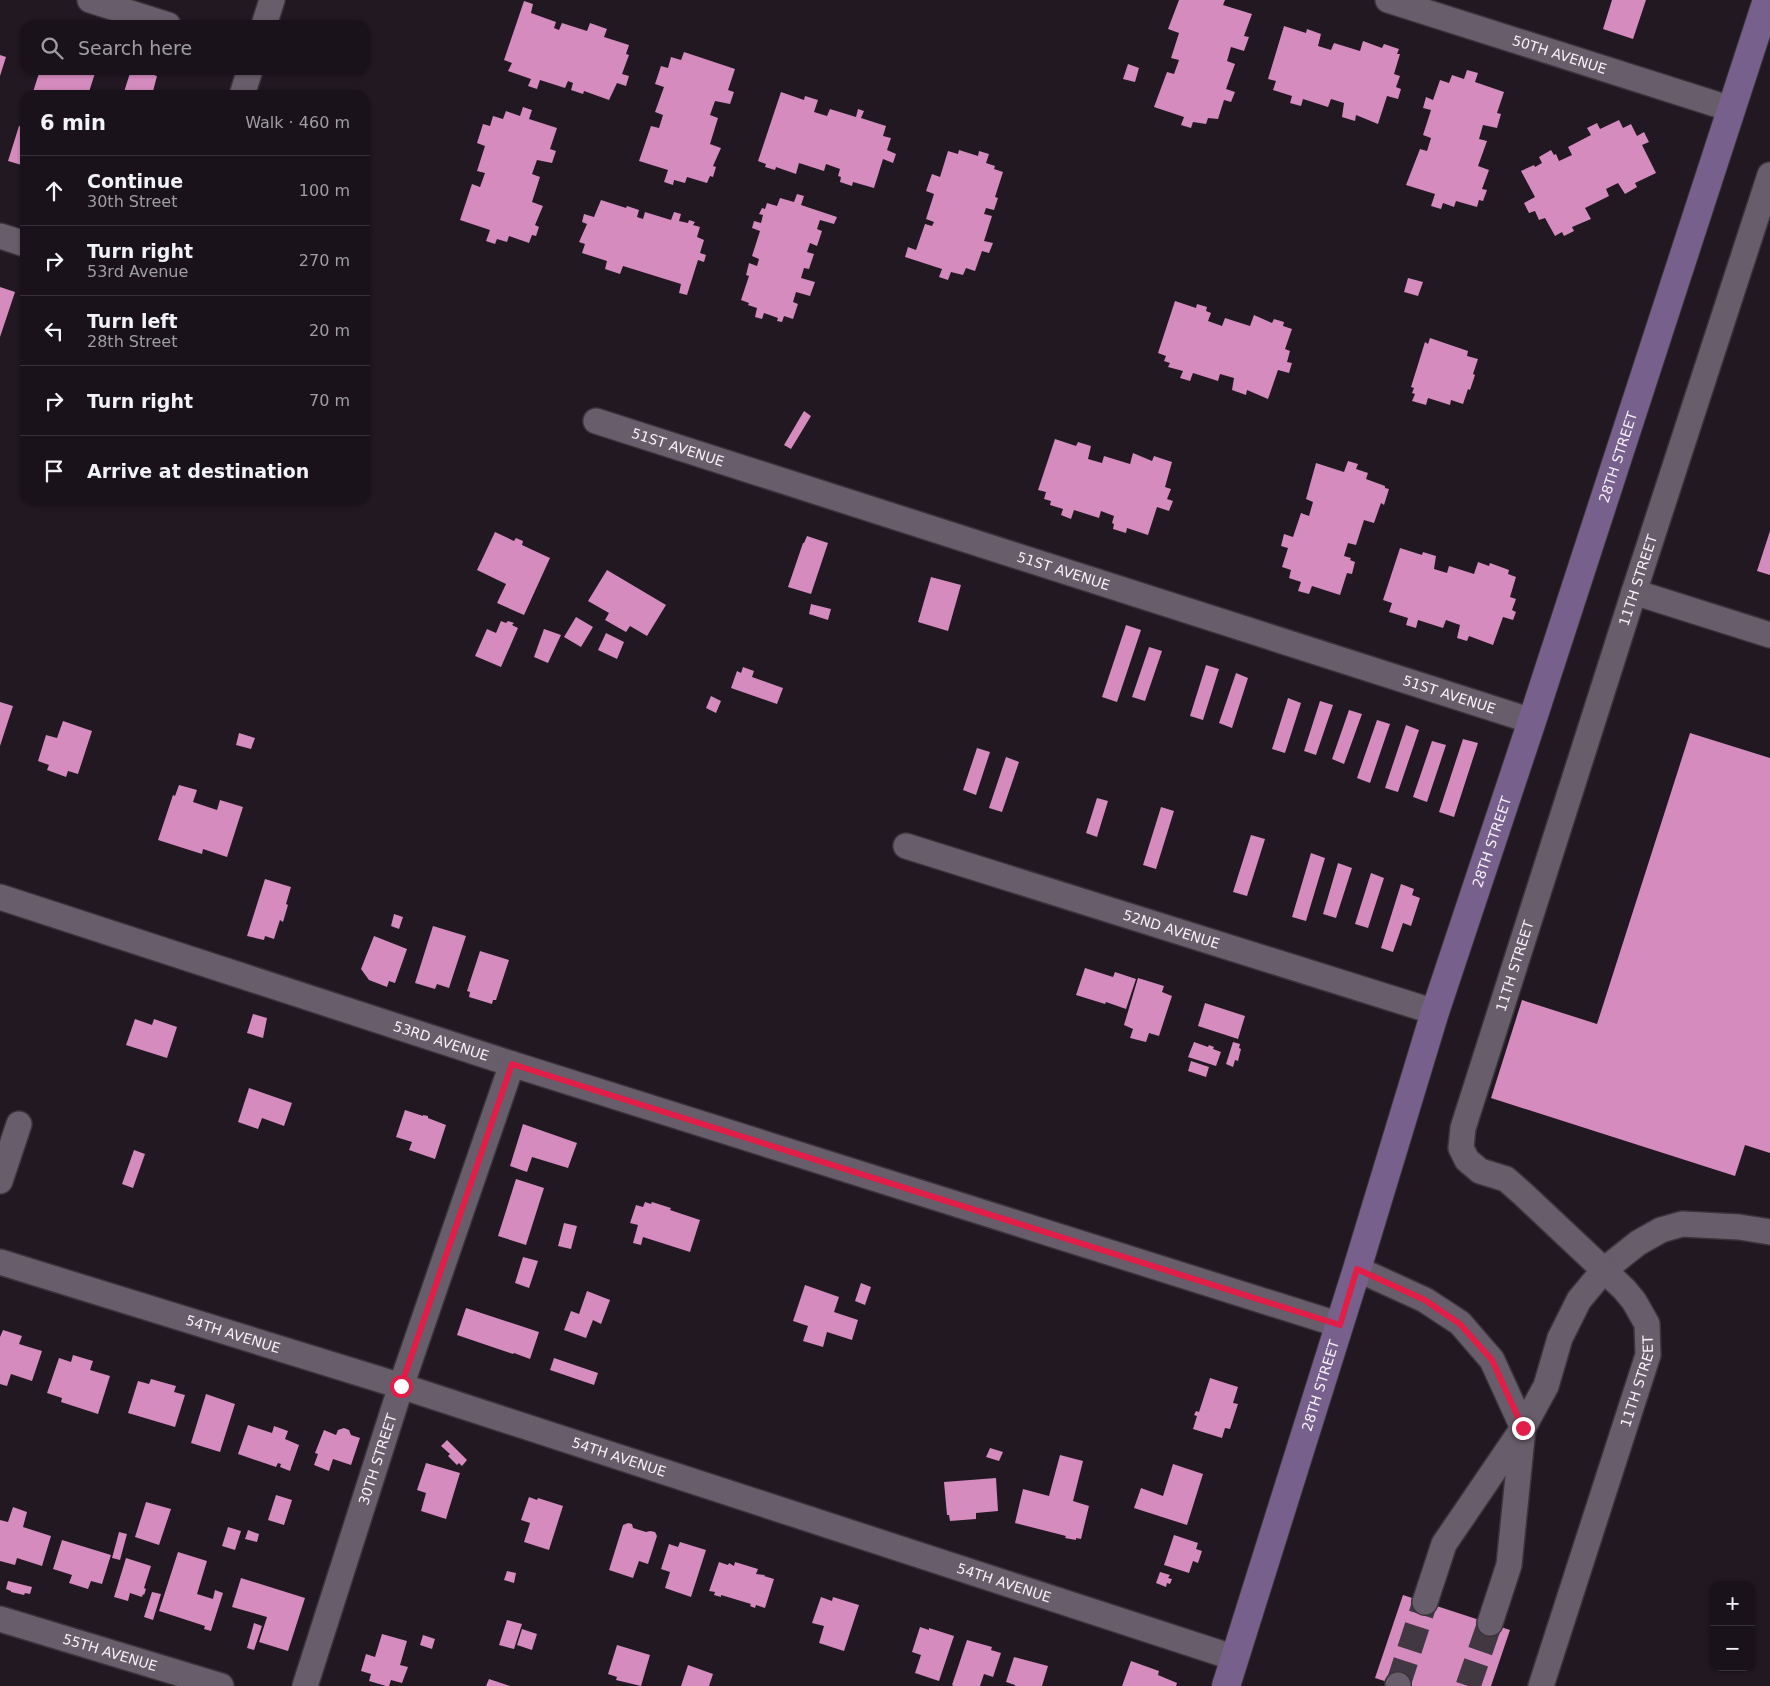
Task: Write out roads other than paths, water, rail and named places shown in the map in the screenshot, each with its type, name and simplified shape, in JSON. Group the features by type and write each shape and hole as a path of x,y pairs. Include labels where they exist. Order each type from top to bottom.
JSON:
{"main road":[{"name":"28TH STREET","path":"1226,1686 1340,1325 1435,1012 1532,721 1766,0"}],"street":[{"path":"90,0 152,20"},
{"path":"266,20 272,0"},
{"name":"50TH AVENUE","path":"1388,0 1731,109"},
{"path":"244,90 248,75"},
{"name":"11TH STREET","path":"1541,1686 1648,1355 1647,1324 1634,1301 1524,1194 1506,1179 1480,1171 1467,1160 1461,1148 1463,1128 1634,592 1770,175"},
{"path":"0,236 20,242"},
{"name":"51ST AVENUE","path":"596,421 1532,721"},
{"path":"1634,592 1770,635"},
{"name":"52ND AVENUE","path":"906,846 1435,1012"},
{"name":"53RD AVENUE","path":"0,898 512,1064 1340,1325"},
{"name":"30TH STREET","path":"306,1686 401,1386 512,1064"},
{"path":"0,1181 19,1124"},
{"path":"1425,1602 1444,1544 1523,1428 1546,1386 1560,1338 1579,1300 1604,1270 1638,1243 1661,1230 1682,1224 1739,1227 1770,1232"},
{"name":"54TH AVENUE","path":"0,1262 401,1386 1235,1658"},
{"path":"1357,1269 1425,1300 1460,1324 1492,1360 1523,1428 1509,1565 1490,1623"},
{"name":"55TH AVENUE","path":"0,1619 221,1686"}],"tunnel":[{"path":"1398,1685 1425,1602"},
{"path":"1468,1686 1490,1623"}]}
